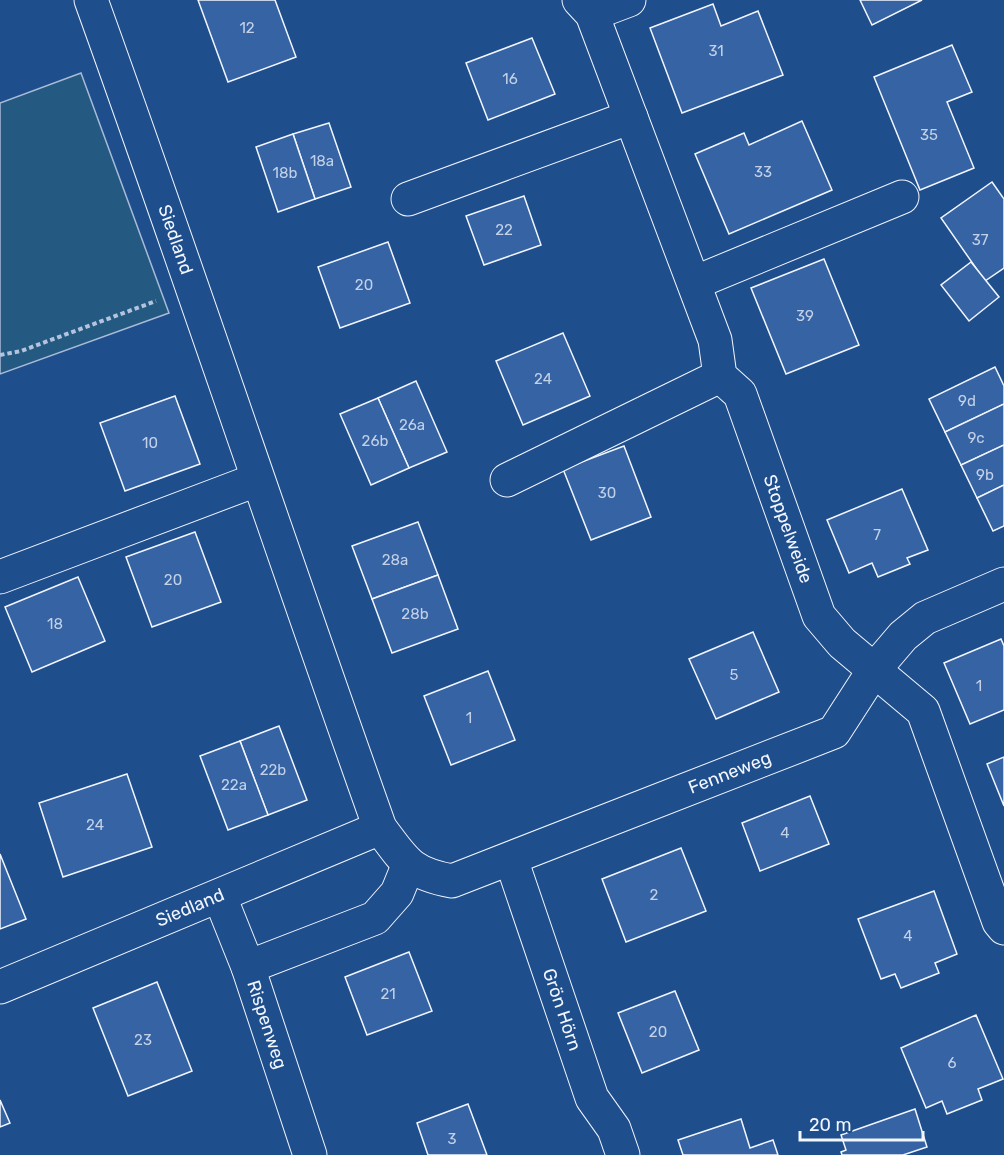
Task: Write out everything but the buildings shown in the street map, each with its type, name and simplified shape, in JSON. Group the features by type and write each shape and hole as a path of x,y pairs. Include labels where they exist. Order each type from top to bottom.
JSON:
{"street":[{"name":"Siedland","path":"91,0 194,287 256,480 380,828 408,866"},
{"path":"507,480 720,376 714,339 694,283 631,117 586,7 629,0"},
{"path":"408,199 631,117"},
{"path":"694,283 902,197"},
{"name":"Stoppelweide","path":"720,376 740,394 819,616 842,643 874,670"},
{"path":"0,577 256,480"},
{"name":"Fenneweg","path":"408,866 426,876 452,881 834,732 874,670 903,636 926,618 1004,584"},
{"path":"874,670 923,711 996,892 1004,928"},
{"name":"Siedland","path":"0,987 220,897 380,828"},
{"name":"Grön Hörn","path":"511,859 592,1098 614,1129 623,1155"},
{"path":"248,968 375,918 397,893 408,866"},
{"name":"Rispenweg","path":"220,897 248,968 310,1155"}],"path":[{"path":"0,355 21,351 194,287"}],"shaded area":[{"path":"81,73 169,313 0,374 0,103"}]}
